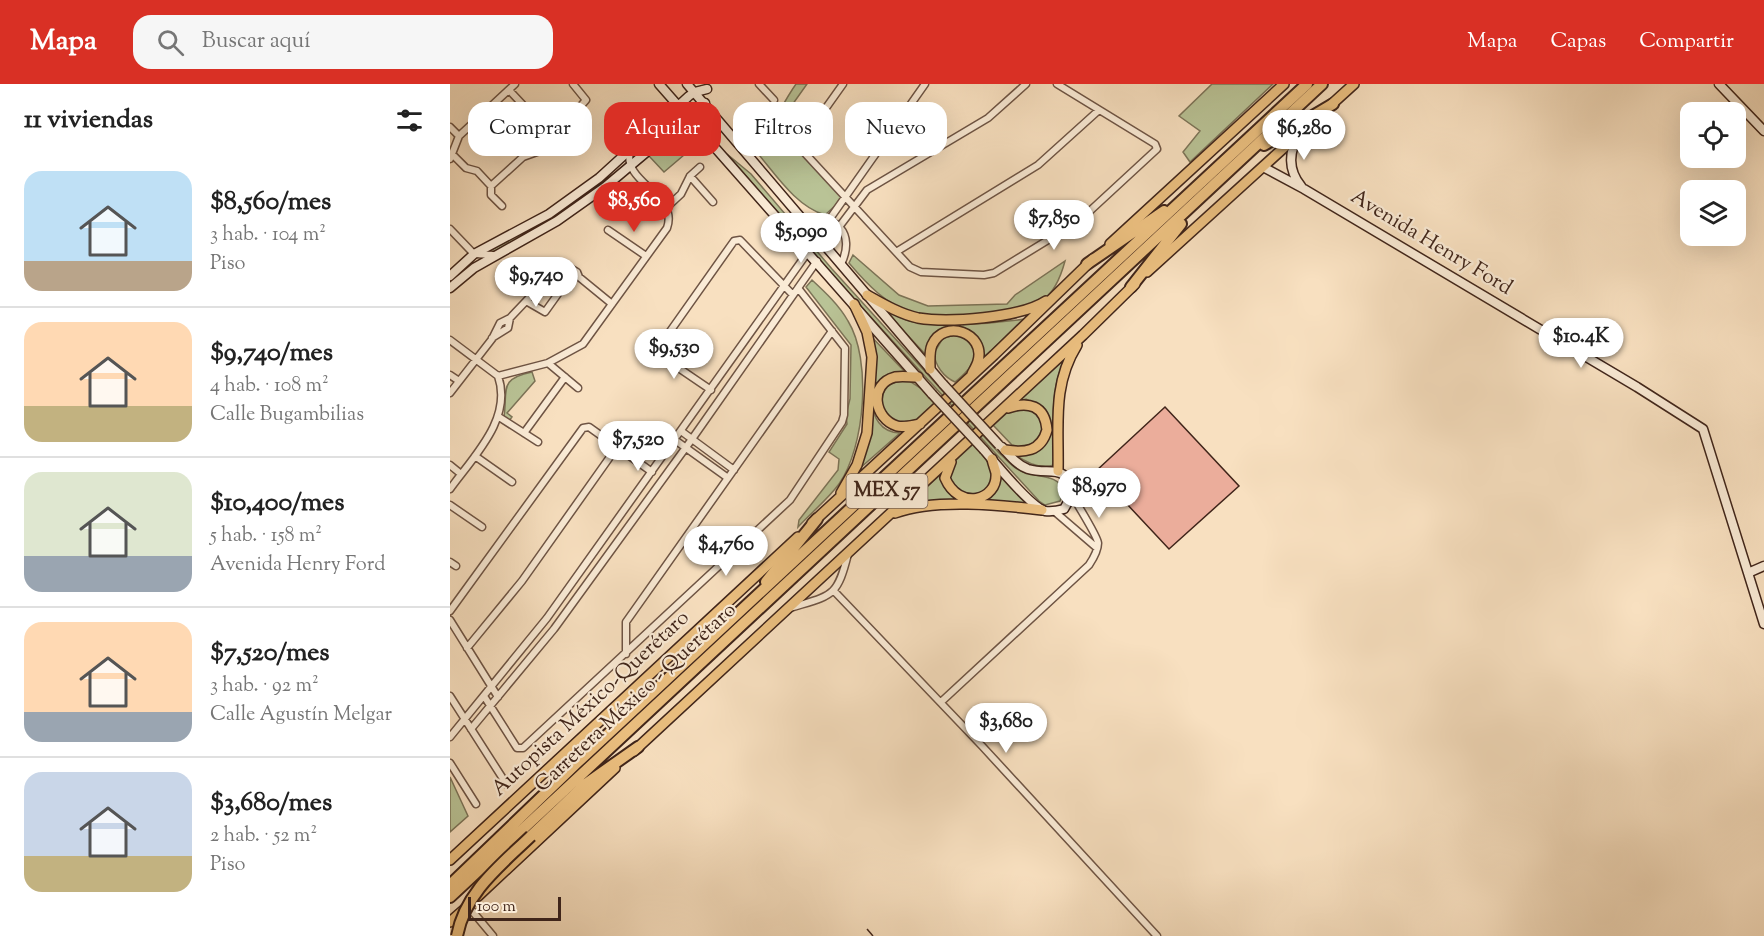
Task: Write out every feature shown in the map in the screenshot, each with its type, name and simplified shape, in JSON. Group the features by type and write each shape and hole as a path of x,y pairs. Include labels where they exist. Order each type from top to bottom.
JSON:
{"highway":[{"name":"Carretera México - Querétaro","path":"450,897 1191,200 1307,84"},
{"name":"Carretera México - Querétaro","path":"450,885 578,762 1191,200 1248,154 1322,84"},
{"path":"1248,154 1333,104"},
{"path":"1088,264 1191,200"},
{"path":"1131,287 1191,200"},
{"path":"729,624 817,519"},
{"path":"457,936 465,910 479,887 587,783 638,747"}],"main road":[{"name":"Autopista México-Querétaro","path":"450,860 1284,84"},
{"path":"450,922 849,550 1003,410 1131,287 1354,84"},
{"path":"867,295 903,314 932,319 1009,316 1028,310 1062,289"},
{"path":"837,500 857,465 867,433 872,357 867,332 854,304"},
{"path":"930,369 931,347 937,337 946,331 957,329 968,335 978,348 978,361 970,378"},
{"path":"1058,471 1059,391 1068,361 1083,335"},
{"path":"918,377 893,378 887,381 878,391 876,404 885,421 898,427 920,424"},
{"path":"1002,447 1029,451 1040,445 1047,430 1043,415 1030,405 1021,404 1003,410"},
{"path":"960,450 947,467 945,478 953,493 968,499 985,495 994,484 996,474 992,459"},
{"path":"890,515 918,506 1001,506 1042,510"}],"street":[{"path":"502,206 491,195 491,186 477,171 466,168 451,157 459,136 515,84"},
{"path":"659,84 676,102"},
{"path":"687,84 704,102"},
{"path":"759,84 774,99"},
{"path":"843,84 800,146 910,267 921,272 989,275 1079,221 1157,147 1057,84"},
{"path":"829,220 925,84"},
{"path":"839,227 867,190 988,118 1026,84"},
{"path":"1719,84 1764,131"},
{"path":"578,86 586,100 584,102"},
{"path":"683,102 695,92 709,87"},
{"path":"705,102 709,87"},
{"path":"509,90 520,102"},
{"path":"896,252 1038,165 1099,110"},
{"path":"721,122 930,369 1002,447 1023,466 1032,470 1058,471 1069,481 1072,495 1097,537 1097,548 1089,565 941,702"},
{"path":"450,126 459,136"},
{"path":"1302,133 1293,147 1291,164 1294,175 1304,189"},
{"path":"721,152 1030,501 1042,510 1054,512 1097,548"},
{"path":"491,186 526,156"},
{"path":"450,276 474,254 549,214 624,156"},
{"path":"498,376 548,363 583,344 667,228 669,221 667,207 631,167 630,156"},
{"path":"450,288 493,255 557,221 644,156"},
{"path":"608,170 631,167"},
{"path":"667,207 681,194 690,176 700,167"},
{"name":"Avenida Henry Ford","path":"1263,167 1304,189 1697,424 1706,436 1764,624"},
{"path":"690,176 713,202"},
{"path":"805,224 814,220 829,220 839,227 847,241 845,256 841,264"},
{"path":"450,229 474,254 493,255"},
{"path":"608,230 646,256"},
{"path":"711,390 661,356 659,346 736,240 740,240 793,295"},
{"path":"450,737 547,618 584,568 808,252"},
{"path":"474,254 474,268"},
{"path":"471,729 554,629 594,575 817,261"},
{"path":"525,301 545,312 572,269 577,272 579,278 612,304"},
{"path":"450,393 492,339 500,323 510,318 546,280 564,285 572,284 579,278"},
{"path":"484,696 517,748 520,749 626,654 790,500 842,423 844,415 846,353 843,344 798,288"},
{"path":"626,654 627,622 832,331"},
{"path":"450,340 498,376 502,396 499,417 475,456 450,489"},
{"path":"733,359 742,366"},
{"path":"548,363 578,388"},
{"path":"450,375 459,381"},
{"path":"524,433 565,377"},
{"path":"499,417 538,442"},
{"path":"450,611 583,429 589,427 652,472"},
{"path":"681,431 734,470"},
{"path":"675,440 728,478"},
{"path":"467,648 522,581 617,447"},
{"path":"475,456 512,482"},
{"path":"450,465 461,474"},
{"path":"1054,512 1064,508 1072,495"},
{"path":"450,505 482,527"},
{"path":"786,609 825,597 834,591 842,580 849,550"},
{"path":"590,558 600,566"},
{"path":"450,562 456,566"},
{"path":"1748,573 1764,566"},
{"path":"584,568 594,575"},
{"path":"834,591 941,702 1158,936"},
{"path":"450,620 498,697"},
{"path":"450,696 507,785"},
{"path":"450,763 476,804"},
{"path":"467,906 493,936"}],"green space":[{"path":"796,84 807,84 794,102 785,102"},
{"path":"1212,84 1273,84 1190,162 1183,152 1200,131 1179,116"},
{"path":"727,154 751,174 832,269 999,453 1017,469 1050,478 1061,485 1064,491 1060,501 1045,505 1039,501 825,267"},
{"path":"649,156 683,156 664,172"},
{"path":"760,156 810,156 843,193 838,203 825,215 804,204"},
{"path":"622,169 566,212 494,252 483,253 534,225"},
{"path":"853,255 899,295 928,306 1007,304 1015,295 1065,261 1051,293 1042,301 1032,305 980,314 926,315 904,310 886,300 849,263"},
{"path":"812,280 840,310 856,338 863,380 862,403 860,426 848,468 835,490 798,527 799,520 838,470 839,459 829,452 847,424 846,415 850,399 851,345 806,287"},
{"path":"881,307 917,323 948,325 1025,319 980,361 978,345 972,334 963,328 953,326 942,328 934,334 928,344 927,356"},
{"path":"867,332 906,373 892,374 882,380 873,401 874,412 879,422 887,430 900,433 859,469 869,402"},
{"path":"959,334 972,346 974,358 968,370 955,382 941,370 934,353 943,338"},
{"path":"1067,356 1057,381 1053,409 1054,465 1034,464 1016,455 1049,436 1032,402 1026,399 1017,402"},
{"path":"532,372 535,381 507,413 512,417 509,421 504,417 509,382"},
{"path":"908,380 922,389 935,403 916,421 906,426 889,419 879,405 888,386"},
{"path":"1021,408 1037,415 1042,425 1038,437 1025,448 1012,445 993,425 1005,413"},
{"path":"972,443 990,467 993,480 991,487 985,492 966,497 948,480 950,466"},
{"path":"941,474 945,488 952,496 962,500 976,501 1000,474 1028,504 906,506"},
{"path":"450,777 468,816 450,832"}],"building":[{"path":"1165,407 1239,486 1169,549 1096,471"}],"railway":[{"path":"867,929 873,936"}]}
